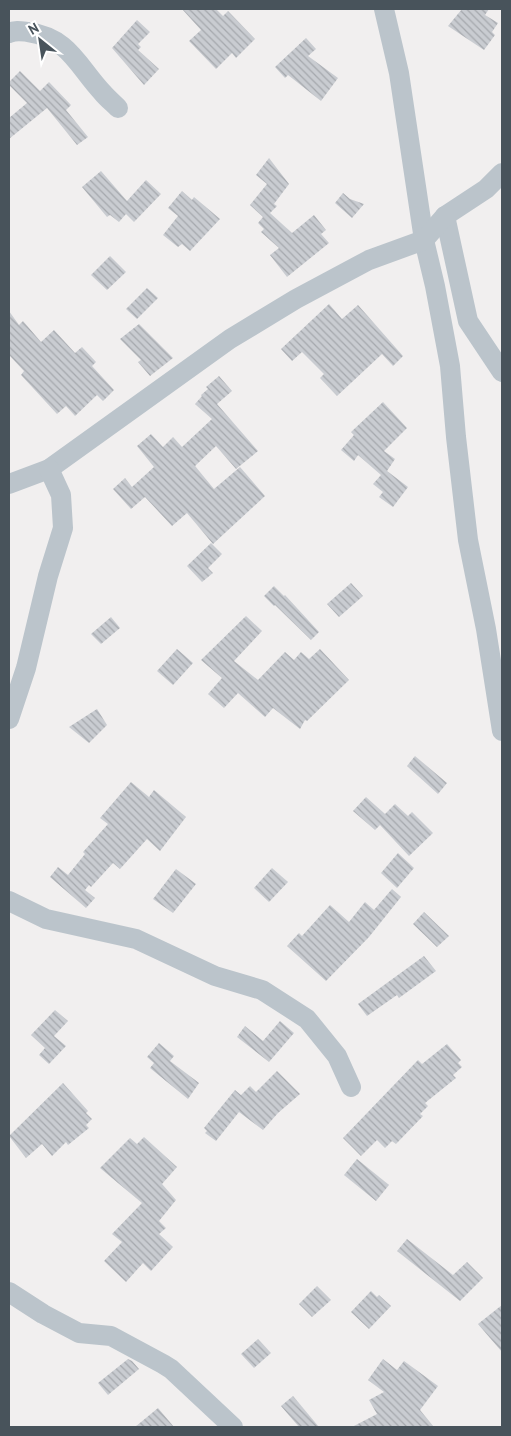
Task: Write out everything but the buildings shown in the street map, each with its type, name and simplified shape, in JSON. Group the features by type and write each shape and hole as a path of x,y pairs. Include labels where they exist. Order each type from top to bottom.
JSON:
{"street":[{"path":"384,9 399,73 424,240 450,366 468,540 486,629 502,731"},
{"path":"9,32 15,30 37,33 52,39 71,53 101,91 118,108"},
{"path":"9,484 49,470 230,340 296,299 370,260 424,240 445,216 486,189 502,172"},
{"path":"445,216 468,321 502,372"},
{"path":"9,718 26,668 48,576 63,528 61,495 49,470"},
{"path":"9,900 46,919 136,939 215,976 262,990 307,1019 337,1056 351,1087"},
{"path":"9,1292 43,1314 80,1333 110,1336 163,1364 171,1369 233,1427"}]}
